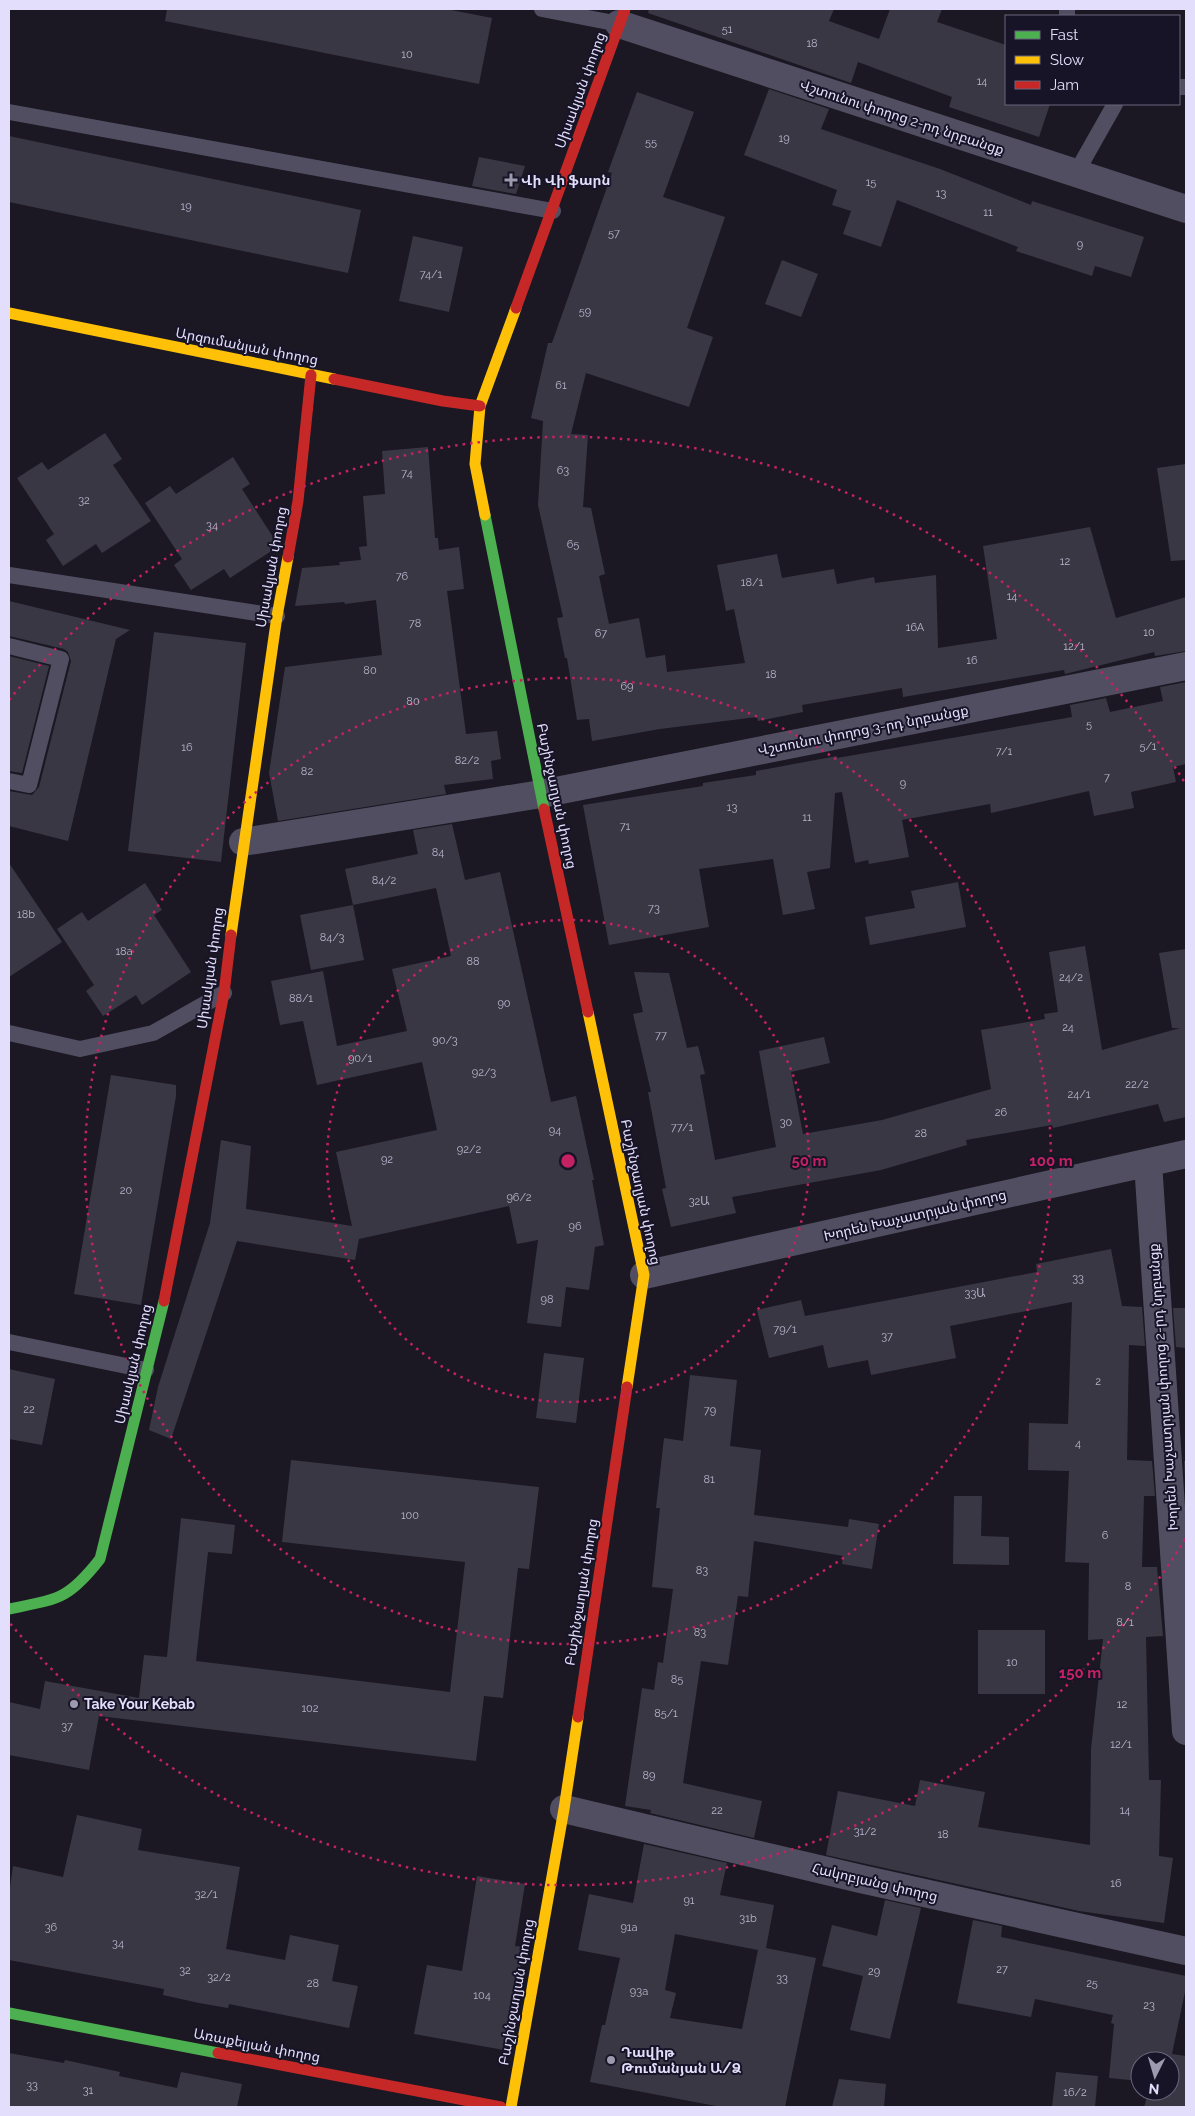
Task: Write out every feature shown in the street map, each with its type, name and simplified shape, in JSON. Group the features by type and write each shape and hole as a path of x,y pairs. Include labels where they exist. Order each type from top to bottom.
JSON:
{"main road":[{"name":"Սիսակյան փողոց","path":"480,406 553,211 622,17"},
{"name":"Արզումանյան փողոց","path":"9,313 312,375 480,406"},
{"name":"Սիսակյան փողոց","path":"9,1609 58,1599 82,1582 100,1559 136,1419 146,1370 161,1315 224,993 243,842 277,616 298,501 312,375"},
{"name":"Բաշինջաղյան փողոց","path":"480,406 475,464 541,794 644,1275 564,1809 511,2107"},
{"name":"Առաքելյան փողոց","path":"9,2013 500,2107"}],"street":[{"name":"Վշտունու փողոց 2-րդ նրբանցք","path":"622,17 1076,173 1186,208"},
{"name":"Վշտունու փողոց 3-րդ նրբանցք","path":"243,842 541,794 1186,666"},
{"name":"Խորեն Խաչատրյան փողոց","path":"644,1275 1186,1154"},
{"name":"Խորեն Խաչատրյան փողոց 2-րդ նրբանցք","path":"1148,1163 1186,1731"},
{"name":"Հակոբյանց փողոց","path":"564,1809 861,1879 1186,1952"}],"lane":[{"path":"542,9 622,17"},
{"path":"1076,173 1114,105"},
{"path":"9,112 553,211"},
{"path":"9,575 277,616"},
{"path":"9,646 61,658 29,786 9,780"},
{"path":"9,1033 80,1049 153,1033 224,993"},
{"path":"9,1342 146,1370"}],"building":[{"path":"167,9 446,9 492,18 479,84 165,21"},
{"path":"649,9 834,9 829,21 879,39 890,9 942,9 937,22 1005,45 1005,105 1050,105 1039,137 949,107 952,97 858,62 851,83 648,13"},
{"path":"769,89 829,109 821,129 940,169 1031,205 1032,201 1144,237 1131,277 1095,266 1092,276 1016,251 1018,247 897,200 881,247 843,234 851,211 832,205 837,190 744,155"},
{"path":"637,92 694,112 663,197 725,217 687,328 713,337 689,407 586,373 571,434 588,435 583,507 591,508 605,574 599,576 609,624 639,618 646,658 665,655 667,672 745,663 734,609 726,611 717,565 777,554 782,578 834,569 837,584 874,577 875,583 936,575 938,648 997,639 983,546 1090,527 1116,618 1186,597 1186,651 1155,656 1154,652 1065,674 1064,670 903,697 902,688 802,705 803,712 758,721 757,717 660,729 592,741 589,719 577,720 567,658 565,658 557,618 563,617 538,505 543,421 531,418 548,343 552,343 612,173 608,172"},
{"path":"9,136 361,210 348,273 9,202"},
{"path":"479,157 525,166 516,194 472,186"},
{"path":"413,236 463,247 449,312 399,301"},
{"path":"782,260 818,274 801,317 765,304"},
{"path":"105,433 122,459 113,465 151,521 102,553 96,544 63,566 46,540 54,534 17,478 42,462 48,470"},
{"path":"428,447 435,538 438,538 439,550 459,547 464,589 447,591 466,734 497,731 501,759 491,761 493,779 444,785 446,794 278,821 269,773 285,667 382,655 376,600 345,604 344,602 295,606 302,568 340,565 339,562 361,560 359,547 367,546 363,496 385,494 382,451"},
{"path":"233,457 250,484 242,489 275,540 273,550 230,578 224,569 191,590 174,565 182,559 145,503 170,486 176,494"},
{"path":"1186,464 1186,560 1171,561 1157,468"},
{"path":"9,601 130,630 116,639 68,841 9,826 9,791 32,795 39,787 71,661 68,652 64,649 9,636"},
{"path":"154,632 246,643 221,862 128,851"},
{"path":"9,656 49,666 22,773 9,771"},
{"path":"1186,682 1186,764 1173,767 1176,782 1131,792 1134,808 1094,816 1089,791 991,813 990,804 902,820 909,857 869,864 868,860 855,863 842,792 835,793 830,868 807,872 815,909 783,915 773,859 699,869 709,927 609,945 583,805 703,786 703,783 756,775 756,771 837,756 837,758 1072,717 1070,705 1106,698 1110,712 1163,701 1160,687"},
{"path":"452,824 465,880 500,872 551,1102 576,1096 594,1180 592,1180 604,1245 595,1247 589,1290 566,1287 561,1327 527,1323 538,1240 517,1244 509,1206 359,1239 355,1260 237,1241 171,1439 149,1430 158,1387 210,1223 221,1140 251,1146 246,1209 352,1226 336,1152 437,1130 422,1062 317,1085 303,1021 280,1025 271,981 323,971 337,1046 407,1031 392,969 451,956 436,888 353,905 345,869 418,854 413,830"},
{"path":"9,863 62,942 9,977"},
{"path":"958,882 966,927 870,945 865,917 915,908 911,891"},
{"path":"145,883 162,910 154,915 191,972 142,1005 136,995 103,1016 86,991 94,985 57,929 82,912 88,921"},
{"path":"353,905 364,960 311,970 300,915"},
{"path":"1085,946 1102,1050 1180,1028 1172,1028 1159,953 1186,949 1186,1117 1164,1122 1158,1104 1053,1128 1052,1125 966,1140 967,1145 881,1170 732,1197 736,1213 671,1227 662,1189 666,1188 648,1092 651,1092 633,1014 643,1012 634,972 669,973 687,1048 698,1046 705,1074 700,1075 715,1160 776,1147 759,1051 824,1037 830,1063 791,1072 803,1134 882,1120 991,1089 981,1030 1045,1019 1044,1014 1058,1012 1049,952"},
{"path":"111,1075 176,1085 176,1096 141,1305 74,1294"},
{"path":"1111,1249 1122,1306 1142,1307 1145,1346 1129,1345 1127,1460 1152,1461 1155,1496 1144,1496 1142,1567 1157,1567 1163,1636 1146,1637 1149,1780 1161,1780 1159,1856 1173,1858 1164,1923 1079,1911 826,1855 838,1791 915,1806 920,1780 985,1792 978,1827 1090,1845 1091,1749 1103,1639 1088,1640 1089,1563 1065,1562 1069,1471 1028,1470 1029,1423 1068,1424 1072,1302 950,1326 956,1358 871,1375 868,1360 828,1368 823,1345 769,1358 757,1310 801,1300 805,1316 1037,1272 1036,1264"},
{"path":"1173,1308 1186,1308 1186,1348 1176,1347"},
{"path":"544,1353 584,1358 576,1423 536,1418"},
{"path":"9,1369 55,1379 42,1445 9,1439"},
{"path":"690,1375 737,1380 730,1446 761,1450 754,1515 848,1527 849,1519 879,1524 872,1569 842,1564 843,1556 754,1541 748,1597 738,1596 728,1665 701,1661 683,1783 762,1801 754,1838 650,1813 651,1810 625,1806 642,1688 654,1690 658,1662 663,1663 673,1589 652,1587 660,1508 656,1508 664,1438 683,1441"},
{"path":"291,1460 539,1487 529,1569 518,1568 503,1698 484,1696 476,1761 99,1716 89,1770 9,1755 9,1702 40,1709 45,1681 139,1698 144,1655 167,1657 181,1518 235,1525 232,1554 208,1552 196,1661 450,1692 465,1562 282,1542"},
{"path":"1184,1461 1186,1461 1186,1497"},
{"path":"954,1496 982,1496 981,1536 1009,1537 1009,1565 953,1564"},
{"path":"978,1630 1045,1630 1045,1694 978,1694"},
{"path":"77,1815 142,1829 138,1850 240,1867 226,1949 285,1960 290,1935 339,1945 332,1981 358,1986 349,2028 229,2004 228,2008 199,2003 163,1995 164,1989 9,1960 9,1895 13,1866 63,1877"},
{"path":"644,1844 727,1863 720,1895 774,1905 766,1948 816,1958 785,2107 721,2107 590,2082 602,2025 605,2025 620,1958 578,1950 589,1894 633,1903","holes":["675,1934 758,1950 742,2029 670,2018 676,1993 665,1990"]},
{"path":"477,1876 525,1884 515,1946 524,1947 504,2050 414,2034 427,1965 462,1971"},
{"path":"885,1900 921,1908 890,2039 850,2030 863,1976 822,1966 832,1925 877,1936"},
{"path":"973,1920 1002,1926 1001,1937 1186,1976 1186,1987 1173,2051 1130,2051 1130,2080 1109,2078 1114,2024 1111,2023 1113,2015 1035,1999 1031,2017 957,2003"},
{"path":"9,2053 64,2063 65,2060 120,2072 119,2076 177,2088 181,2072 242,2084 237,2107 9,2107"},
{"path":"1180,2055 1186,2056 1186,2107 1144,2107 1146,2101 1180,2101"},
{"path":"1056,2072 1098,2076 1095,2107 1052,2107"},
{"path":"839,2079 886,2084 884,2107 832,2107"}],"traffic: fast":[{"path":"485,515 544,809"},
{"path":"9,1609 61,1596 79,1583 100,1559 164,1301"},
{"path":"9,2013 218,2053"}],"traffic: slow":[{"path":"485,515 475,464 480,406 516,308"},
{"path":"9,313 334,379"},
{"path":"231,935 277,616 288,557"},
{"path":"588,1012 644,1275 627,1387"},
{"path":"511,2107 564,1809 578,1717"}],"traffic: jam":[{"path":"516,308 625,9"},
{"path":"288,557 298,501 311,375"},
{"path":"334,379 443,401 480,406"},
{"path":"544,809 588,1012"},
{"path":"164,1301 224,993 231,935"},
{"path":"578,1717 627,1387"},
{"path":"218,2053 501,2107"}],"place":[{"name":"Վի Վի ֆարն","path":"511,180"},
{"name":"Take Your Kebab","path":"74,1704"},
{"name":"Դավիթ Թումանյան Ա/Ձ","path":"611,2060"}]}
